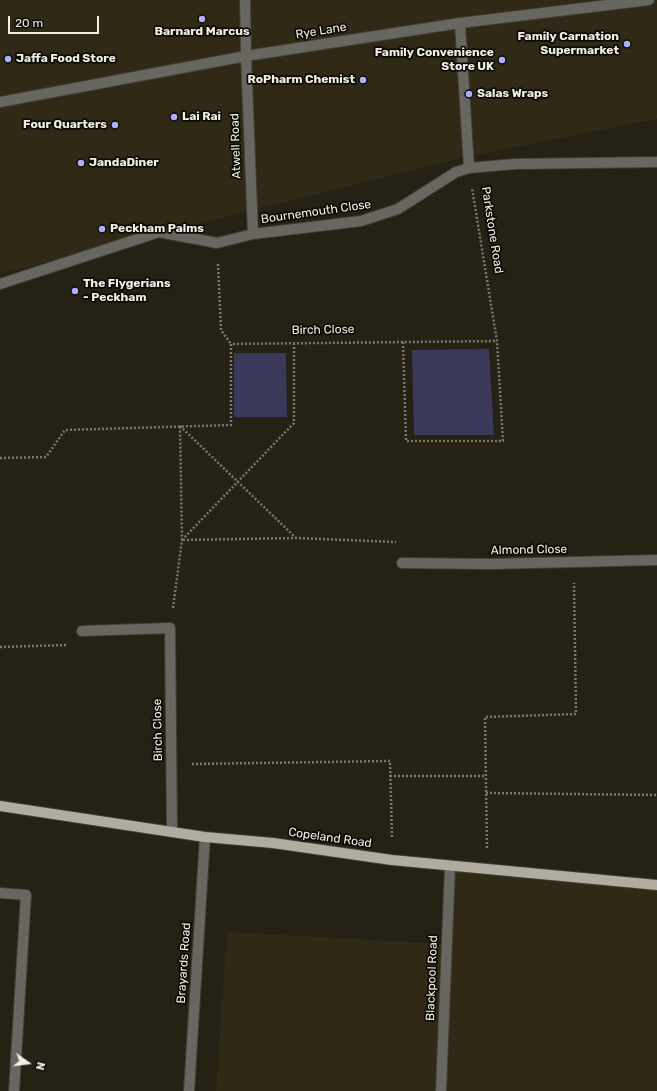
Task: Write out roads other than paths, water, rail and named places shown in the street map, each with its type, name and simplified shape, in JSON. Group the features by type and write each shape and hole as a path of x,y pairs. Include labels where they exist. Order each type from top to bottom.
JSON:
{"main road":[{"name":"Copeland Road","path":"0,806 205,837 273,843 392,860 657,885"}],"street":[{"name":"Atwell Road","path":"246,0 246,56 253,234"},
{"name":"Rye Lane","path":"0,102 246,56 460,23 649,0"},
{"path":"460,23 469,168"},
{"name":"Bournemouth Close","path":"0,284 159,232 217,243 253,234 361,221 386,215 456,172 469,168 515,164 657,162"},
{"name":"Almond Close","path":"402,563 657,560"},
{"name":"Birch Close","path":"82,631 170,628 172,832"},
{"name":"Brayards Road","path":"189,1091 205,837"},
{"name":"Blackpool Road","path":"441,1091 450,866"},
{"path":"0,893 26,895 14,1091"}],"place":[{"name":"Barnard Marcus","path":"202,19"},
{"name":"Family Carnation Supermarket","path":"627,44"},
{"name":"Jaffa Food Store","path":"8,59"},
{"name":"Family Convenience Store UK","path":"502,60"},
{"name":"RoPharm Chemist","path":"363,80"},
{"name":"Salas Wraps","path":"469,94"},
{"name":"Lai Rai","path":"174,117"},
{"name":"Four Quarters","path":"115,125"},
{"name":"JandaDiner","path":"81,163"},
{"name":"Peckham Palms","path":"102,229"},
{"name":"The Flygerians - Peckham","path":"75,291"}]}
